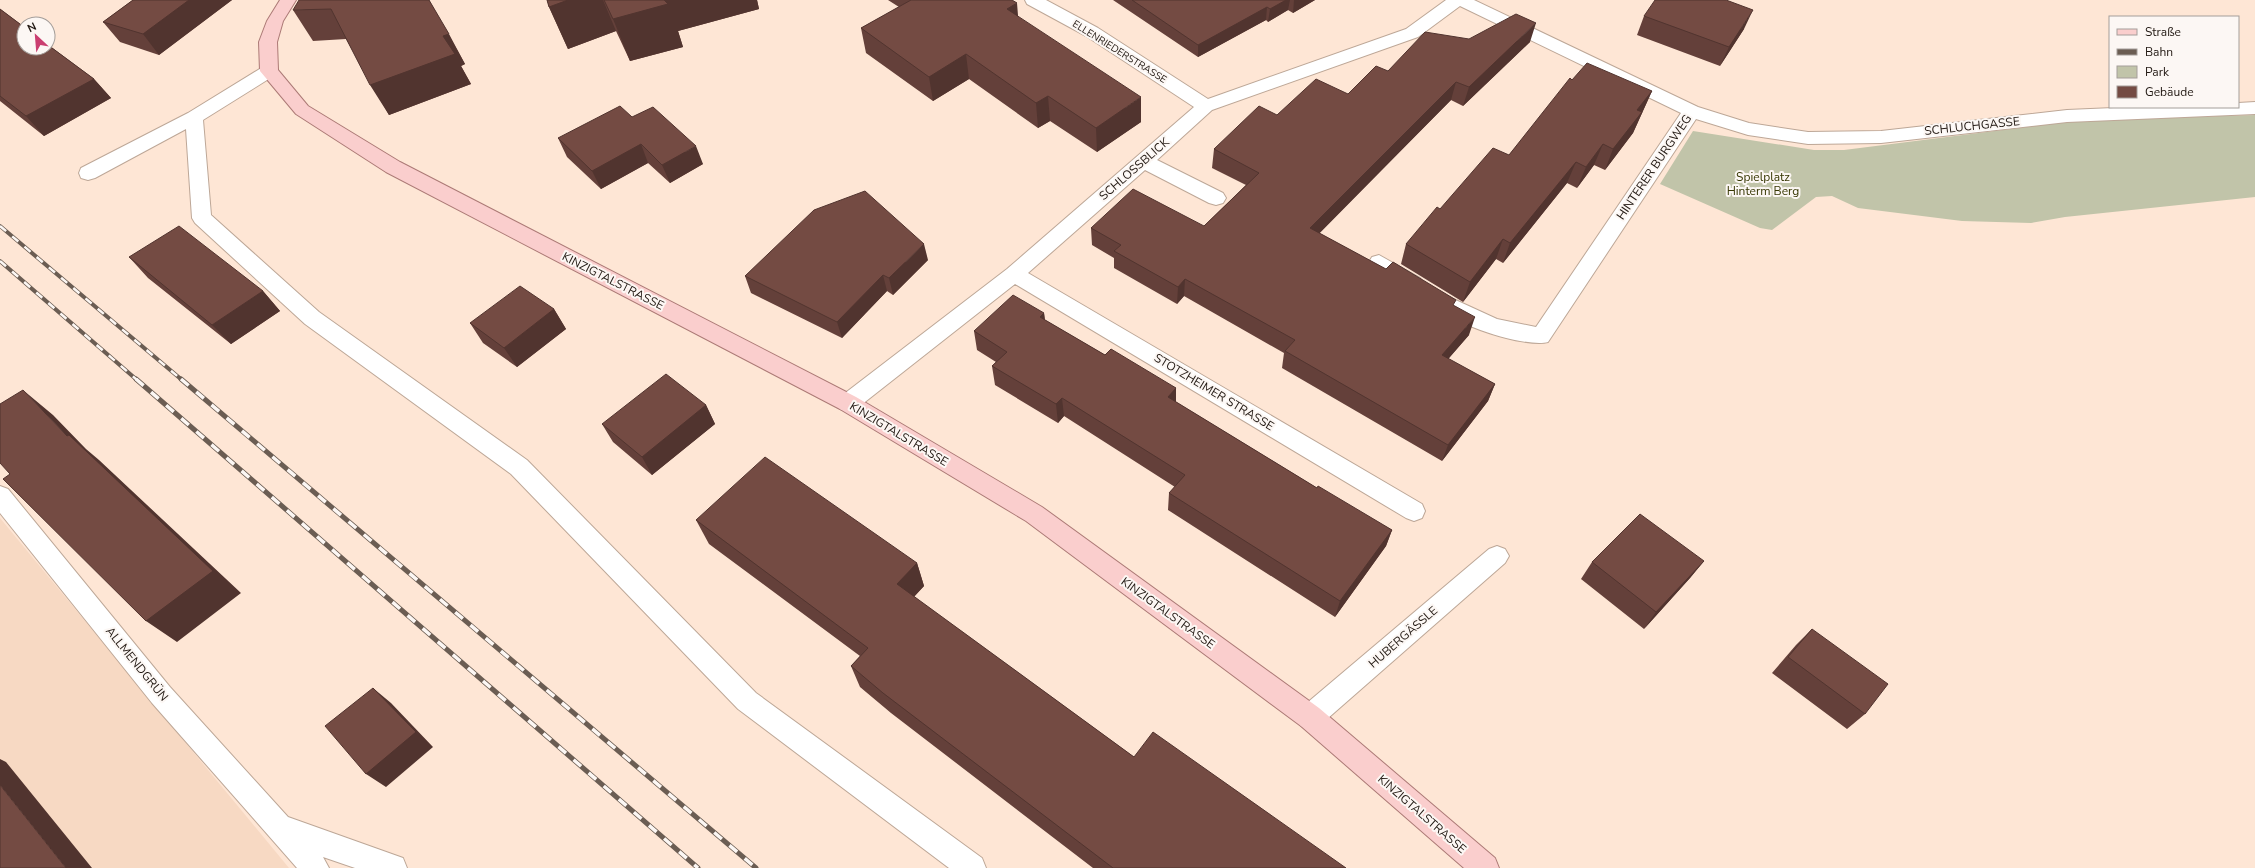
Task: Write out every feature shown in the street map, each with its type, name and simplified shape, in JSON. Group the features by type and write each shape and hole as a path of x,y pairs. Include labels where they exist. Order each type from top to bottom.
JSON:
{"main road":[{"path":"269,71 268,42 275,21 288,0"},
{"name":"KINZIGTALSTRASSE","path":"269,71 302,110 392,167 848,404 1034,514 1310,717 1484,868"}],"street":[{"name":"ELLENRIEDERSTRASSE","path":"1033,0 1092,32 1206,106"},
{"name":"SCHLOSSBLICK","path":"848,404 1014,274 1206,106 1412,33 1458,0"},
{"name":"HINTERER BURGWEG","path":"1379,262 1468,317 1508,332 1541,336 1692,111 1461,0"},
{"path":"88,174 194,117 269,71"},
{"name":"SCHLUCHGASSE","path":"1692,111 1748,129 1808,138 1881,137 2067,116 2255,108"},
{"path":"194,117 202,218 312,318 519,467 747,701 972,868"},
{"path":"1144,161 1216,198"},
{"name":"STOTZHEIMER STRASSE","path":"1014,274 1414,511"},
{"name":"ALLMENDGRÜN","path":"0,496 161,695 315,868"},
{"name":"HUBERGÄSSLE","path":"1310,717 1497,556"},
{"name":"ALLMENDGRÜN","path":"279,828 393,868"}],"shaded area":[{"path":"0,518 289,868 0,868"}],"green space":[{"name":"Spielplatz Hinterm Berg","path":"2255,115 2255,197 2065,217 2031,223 1962,221 1858,208 1832,196 1816,197 1772,230 1760,228 1660,184 1693,131 1814,150 1844,150 2081,120"}],"building":[{"path":"133,0 189,0 143,34 103,22"},
{"path":"299,0 429,0 449,34 443,36 455,54 370,85 331,9 293,10"},
{"path":"547,0 568,0 549,7"},
{"path":"604,0 664,0 668,4 613,19"},
{"path":"911,0 1012,0 1017,3 1007,9 1141,97 1096,128 1048,96 1036,103 966,54 929,77 861,28"},
{"path":"1132,0 1286,0 1270,9 1267,7 1198,45"},
{"path":"1655,0 1726,0 1753,10 1729,47 1644,16"},
{"path":"0,9 16,21 16,56 56,56 56,51 94,79 26,116 0,96"},
{"path":"1516,14 1536,23 1469,87 1456,82 1310,228 1386,269 1393,262 1456,300 1453,305 1475,317 1442,355 1495,384 1448,445 1285,351 1295,340 1185,279 1178,287 1114,251 1121,245 1091,228 1133,189 1204,226 1259,173 1214,149 1259,106 1277,115 1316,79 1348,94 1376,66 1388,71 1425,32 1469,39"},
{"path":"1587,63 1652,91 1637,110 1642,112 1613,149 1603,144 1586,167 1576,162 1510,243 1503,239 1470,282 1406,244 1437,207 1440,209 1493,148 1509,155 1570,78 1572,80"},
{"path":"620,106 632,117 653,107 696,146 662,165 641,144 592,171 558,138"},
{"path":"865,191 924,244 889,278 883,275 837,322 745,276 814,210"},
{"path":"179,226 263,291 212,325 129,257"},
{"path":"520,286 554,309 504,348 470,323"},
{"path":"1013,295 1044,313 1040,317 1105,355 1111,349 1176,388 1168,397 1317,488 1318,486 1392,530 1340,601 1169,493 1185,475 1062,398 1056,404 992,366 1007,352 974,331"},
{"path":"666,374 706,405 642,457 602,424"},
{"path":"23,390 67,436 69,435 213,571 146,621 3,479 10,474 0,463 0,404"},
{"path":"765,457 917,563 897,584 1134,757 1153,732 1346,868 1113,868 883,693 851,666 868,648 696,520"},
{"path":"1640,514 1704,561 1656,612 1592,562"},
{"path":"1812,629 1888,684 1865,714 1788,657"},
{"path":"373,688 416,732 366,774 325,726"},
{"path":"0,785 66,868 0,868"}],"railway":[{"path":"0,226 182,380"},
{"path":"0,261 137,380"},
{"path":"136,379 698,868"},
{"path":"181,379 756,868"}]}
